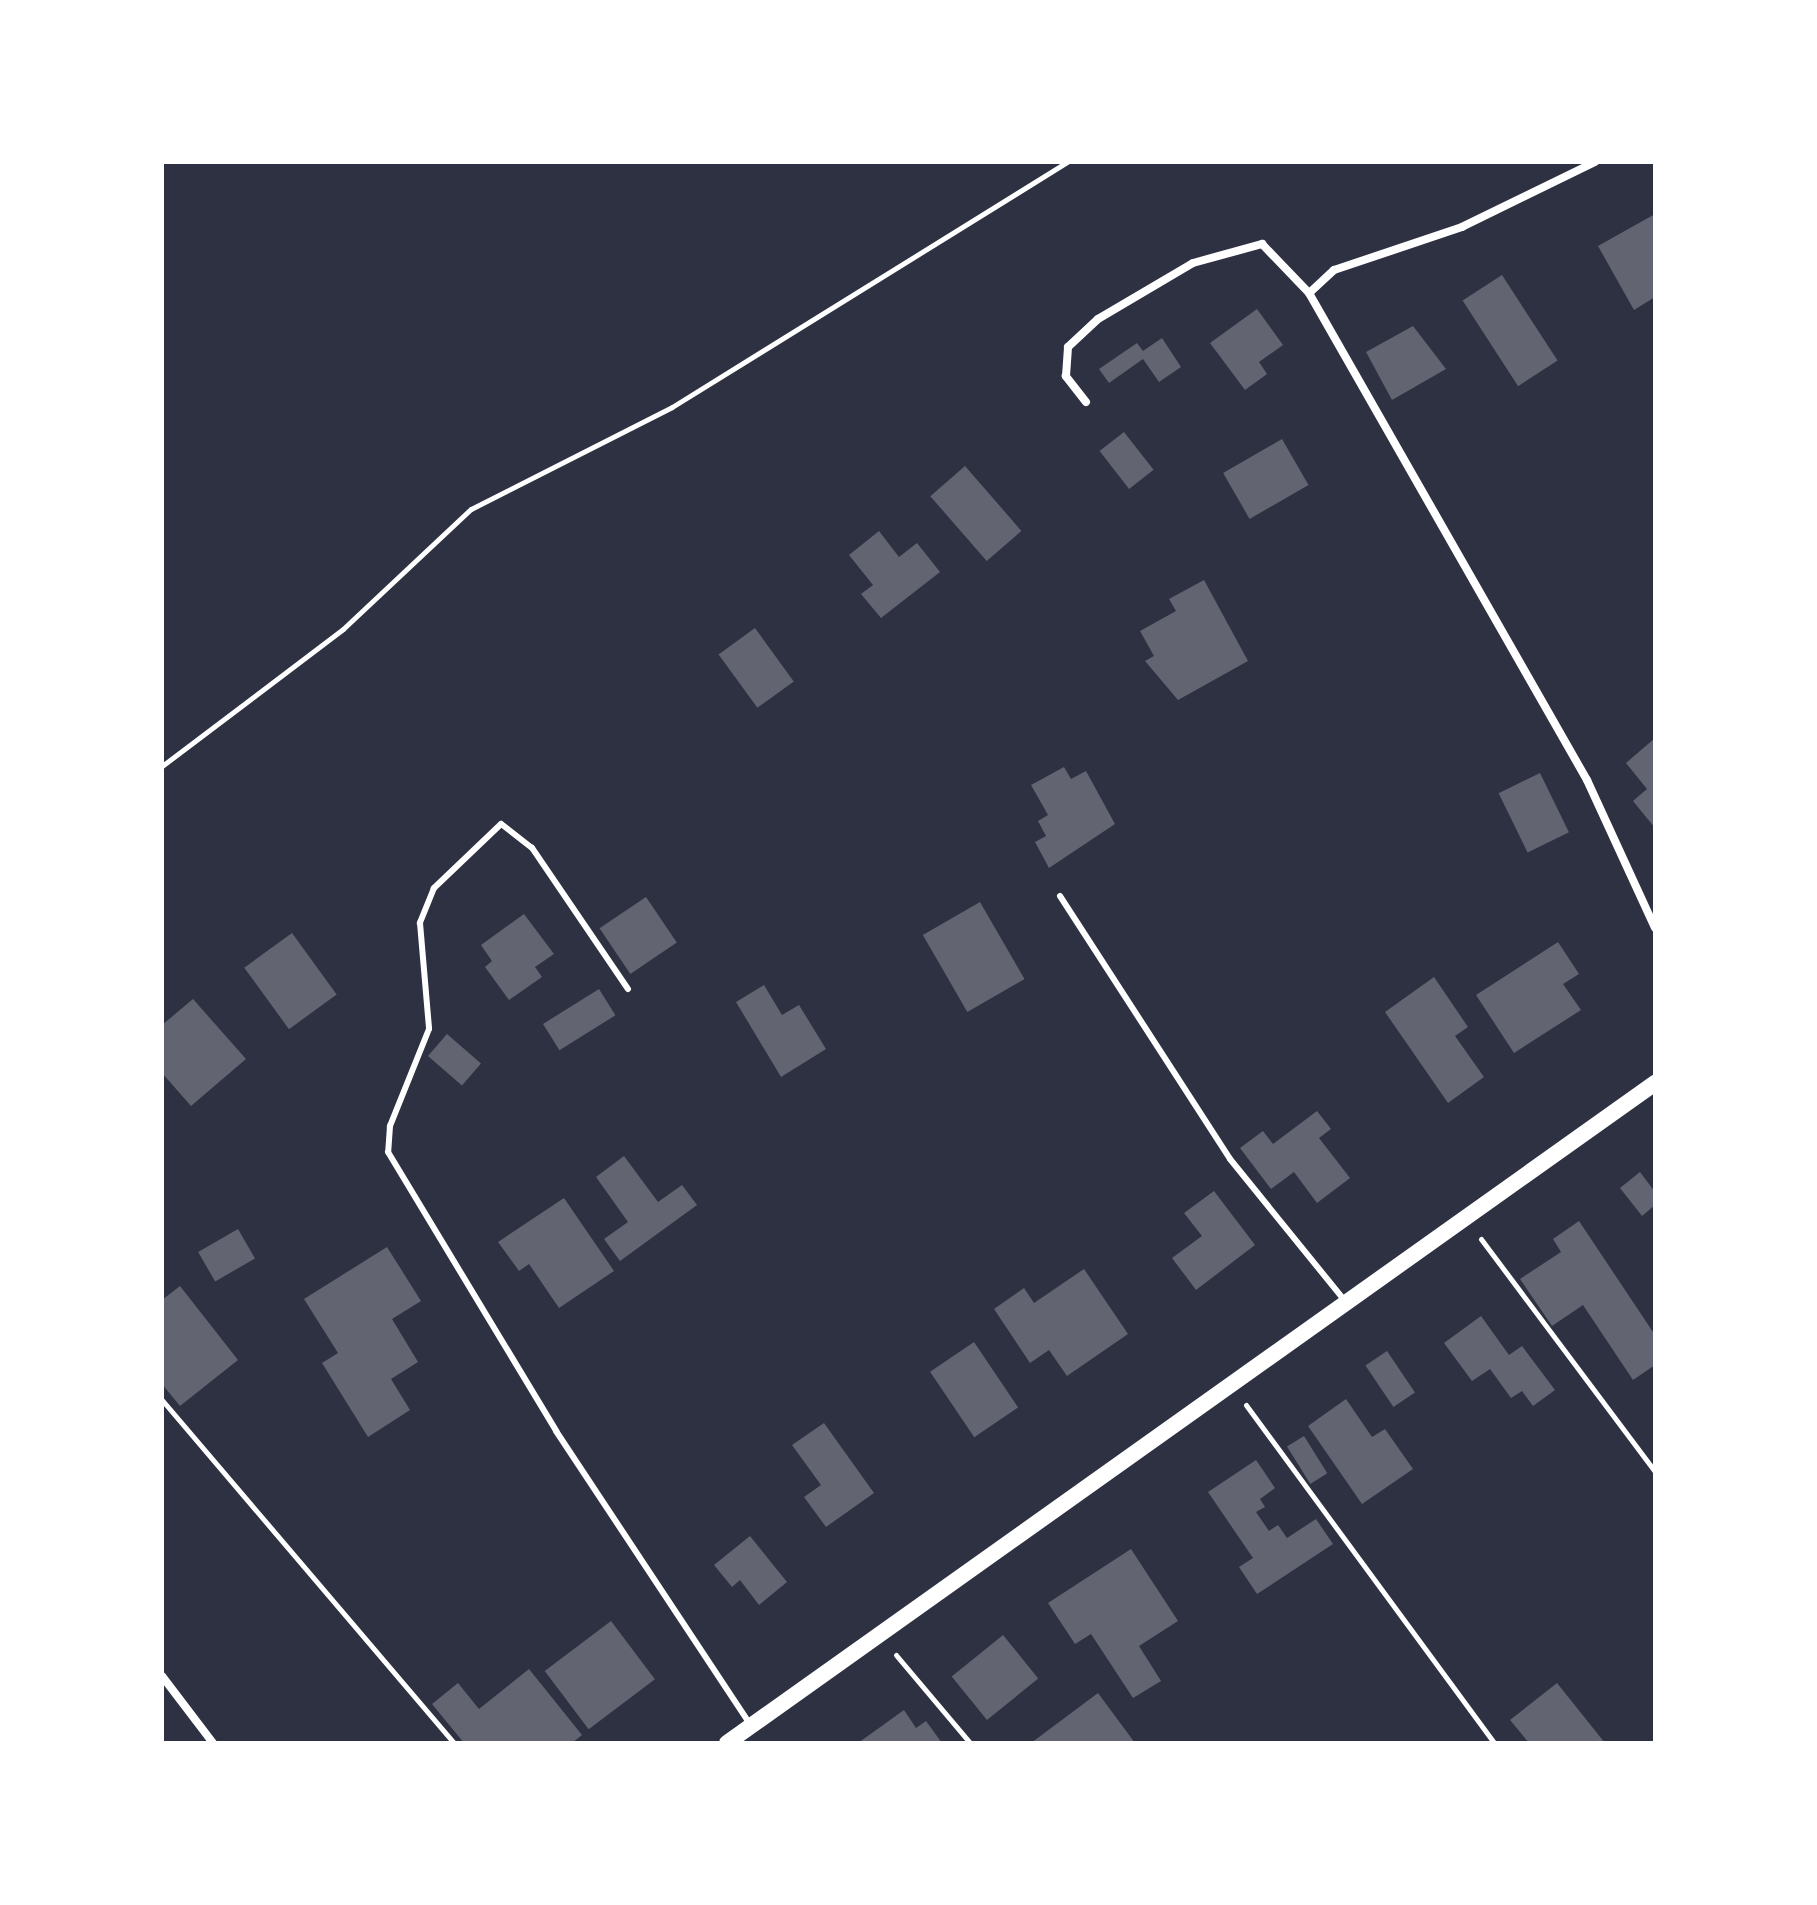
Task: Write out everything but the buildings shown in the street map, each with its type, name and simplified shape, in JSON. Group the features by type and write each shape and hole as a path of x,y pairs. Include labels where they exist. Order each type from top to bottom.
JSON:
{"main road":[{"path":"727,1743 881,1638 1231,1384 1655,1083"}],"street":[{"path":"1309,293 1334,270 1462,227 1595,162"},
{"path":"1086,402 1066,376 1068,347 1098,319 1193,263 1262,244 1309,293 1587,780 1655,928"},
{"path":"162,1676 213,1743"}],"lane":[{"path":"628,989 532,848 501,824 434,888 420,923 429,1029 390,1126 388,1152 556,1431 751,1726"},
{"path":"1060,896 1230,1159 1346,1303"}],"path":[{"path":"162,766 343,629 471,509 672,407 1067,162"},
{"path":"1465,1218 1655,1472"},
{"path":"1231,1384 1494,1743"},
{"path":"162,1400 454,1743"},
{"path":"881,1638 970,1743"}]}
